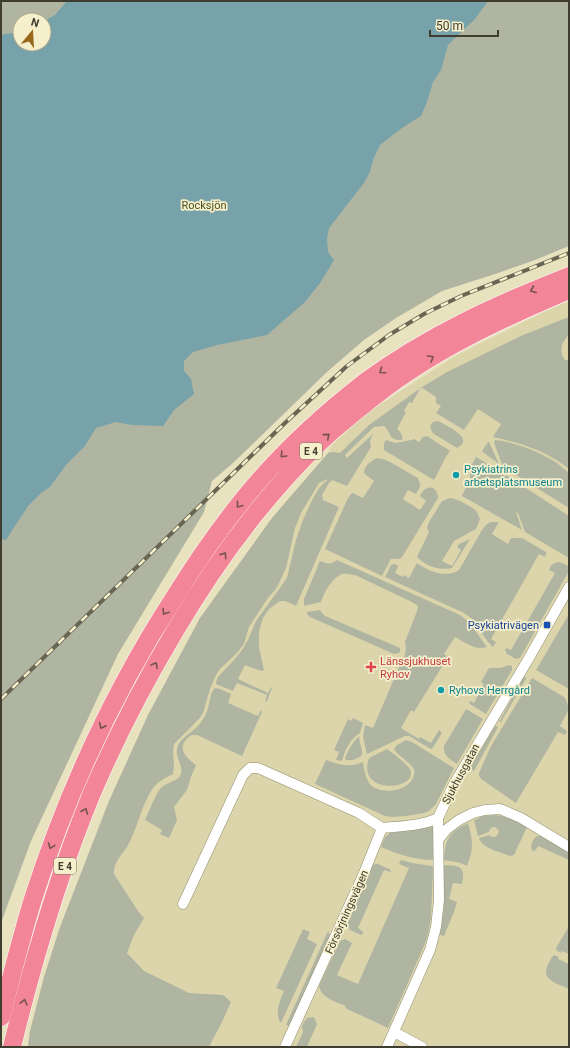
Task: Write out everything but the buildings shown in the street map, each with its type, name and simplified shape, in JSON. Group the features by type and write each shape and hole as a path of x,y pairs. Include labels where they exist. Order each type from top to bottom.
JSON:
{"highway":[{"name":"E 4","path":"1,1017 14,965 50,849 74,787 92,748 118,694 149,638 210,544 243,500 282,456 307,431 366,382 395,362 446,330 525,293 569,276"},
{"name":"E 4","path":"13,1044 32,970 51,906 79,826 104,767 137,700 166,647 204,584 241,531 278,486 320,442 376,395 431,357 475,333 569,290"},
{"path":"1,969 33,900"}],"street":[{"name":"Sjukhusgatan","path":"387,1047 430,950 436,927 439,900 438,818 454,784 569,586"},
{"path":"183,904 243,775 250,768 258,768 359,813 382,828 423,823 438,818"},
{"path":"438,839 447,829 459,820 473,813 485,810 500,809 521,818 569,847"},
{"name":"Försörjningsvägen","path":"285,1047 364,873 382,828"},
{"path":"394,1032 406,1043 422,1047"}],"shaded area":[{"name":"Länssjukhuset Ryhov","path":"569,301 569,1047 28,1047 30,1031 44,977 60,927 109,801 148,715 200,618 272,518 328,453 332,445 365,414 457,355"}],"green space":[{"name":"Rocksjön","path":"1,1 569,1 569,246 535,260 442,291 396,318 364,340 328,371 233,463 212,481 204,512 118,654 31,841 1,923"},
{"path":"569,317 569,335 564,340 561,350 565,360 569,360 569,469 552,457 533,448 493,437 501,424 478,409 464,430 436,413 441,406 436,403 436,397 422,387 447,372 523,335"},
{"path":"420,388 412,403 409,402 404,411 406,412 397,429 402,435 402,440 392,438 384,426 374,427 345,455 347,458 373,434 370,441 371,447 347,486 332,480 322,495 323,500 339,507 296,606 285,601 280,601 269,609 263,618 259,631 259,647 264,670 261,671 245,665 238,679 268,693 271,687 272,688 267,701 265,702 267,695 237,683 233,691 216,684 216,682 218,677 242,650 256,621 287,578 296,540 303,520 312,500 320,487 328,479 319,483 301,513 295,528 286,568 276,589 268,598 249,627 244,644 216,675 203,713 174,744 173,774 160,781 152,789 127,847 115,866 114,874 144,918 134,935 127,953 144,971 189,993 223,995 231,1002 209,1047 28,1047 30,1031 44,977 60,927 109,801 148,715 200,618 272,518 328,453 340,453 369,425"},
{"path":"437,421 458,433 462,437 462,444 457,448 434,434 430,426 433,422"},
{"path":"427,436 450,451 434,480 384,450 384,443 386,440 396,443 414,439 419,442 423,437"},
{"path":"495,440 519,445 535,451 557,463 569,473 569,508 503,467 494,443"},
{"path":"489,442 499,464 482,451"},
{"path":"476,457 569,516 569,558 525,532 518,513 516,512 522,530 462,496 470,478 470,468"},
{"path":"377,458 392,463 418,478 420,487 416,494 408,490 403,499 420,510 426,501 420,496 423,491 429,487 434,488 438,495 438,498 402,557 400,559 391,559 382,576 325,549 351,494 353,493 363,498 374,481 364,472 366,467"},
{"path":"450,498 460,501 472,508 477,512 480,519 476,529 454,541 442,561 452,566 461,550 457,547 459,544 470,539 452,568 442,569 424,563 417,557 429,532 427,528 429,522 442,501"},
{"path":"491,522 499,522 492,534 508,544 511,538 522,538 546,552 545,557 539,554 491,639 496,642 493,647 472,619 464,613 385,577 391,565 394,564 398,567 395,573 409,578 417,563 426,569 437,573 454,573 459,570 482,530"},
{"path":"337,560 460,615 469,622 487,647 474,647 455,637 444,654 448,657 414,712 411,710 401,728 419,739 420,737 431,743 439,730 442,733 432,749 409,736 405,736 367,754 363,737 365,725 373,728 400,662 404,659 406,648 405,642 418,606 355,575 342,574 332,582 326,590 321,602 304,606 304,599 320,561 329,564"},
{"path":"558,562 568,566 569,571 520,658 516,659 507,654 505,650 506,648 511,650 555,573 549,570 551,566"},
{"path":"320,610 325,616 400,648 399,653 394,654 310,617 307,614 307,612"},
{"path":"569,614 569,689 536,670"},
{"path":"508,665 512,666 512,670 486,714 470,704 470,701 474,703 484,684 481,682 489,668 501,668"},
{"path":"527,677 501,722 499,722 523,678"},
{"path":"532,678 564,697 566,700 569,709 560,726 567,731 565,735 558,732 516,803 481,779 479,773 491,746"},
{"path":"215,688 231,694 228,703 258,716 261,710 262,712 242,756 197,735 192,735 184,743 183,750 185,754 191,762 196,765 187,790 174,807 177,820 169,838 160,834 162,830 145,820 160,789 179,778 181,766 177,756 177,749 181,741 198,726 203,719 208,710 210,697"},
{"path":"466,709 483,719 457,764 446,755 444,746"},
{"path":"353,718 363,723 360,733 353,738 348,745 342,761 336,760 339,752 334,750 348,719 351,721"},
{"path":"495,726 498,727 474,771 470,768"},
{"path":"359,736 362,755 359,758 346,760 345,758 349,749"},
{"path":"406,740 412,742 454,768 436,804 429,811 406,816 385,816 315,784 326,760 344,765 353,765 363,762 364,770 369,783 374,787 387,791 401,788 411,781 414,775 413,767 394,749 397,745"},
{"path":"387,749 410,769 410,778 404,783 386,786 377,783 370,778 367,770 369,758"},
{"path":"484,816 502,816 527,827 514,855 510,856 487,847 479,838 490,835 495,837 498,834 499,831 494,827 490,829 489,832 478,836 474,820"},
{"path":"468,823 472,844 471,854 467,866 461,863 444,860 449,837 456,830"},
{"path":"432,827 434,828 433,860 406,856 381,847 385,837 390,833"},
{"path":"537,836 542,836 569,853 569,860 538,846 534,852 531,848 531,844"},
{"path":"401,860 432,866 431,918 424,946 388,1028 345,1008 346,1006 326,997 320,990 319,986 340,941 345,939 352,943 337,975 358,984 409,868 399,864"},
{"path":"375,864 391,870 390,872 384,870 358,928 363,932 361,935 350,930 346,924 372,866"},
{"path":"444,865 460,868 462,870 463,878 462,884 453,883 449,899 457,902 444,936 440,935 444,907"},
{"path":"569,926 569,954 562,951 561,953 556,950 556,948"},
{"path":"303,929 310,932 307,939 317,944 281,1023 278,1011 279,1003 284,991 276,988"},
{"path":"328,931 330,935 290,1026 286,1025"},
{"path":"554,955 559,957 558,959 569,964 569,989 551,981 547,975 547,968"},
{"path":"314,1017 317,1024 307,1047 296,1047 303,1032 302,1026 304,1022 307,1018"}],"water":[{"name":"Rocksjön","path":"67,1 488,1 475,19 448,45 441,70 433,82 421,116 380,145 373,160 370,172 364,183 329,228 327,239 328,252 334,260 320,283 305,302 267,335 217,345 193,352 184,361 184,371 191,379 194,394 174,410 163,426 132,425 116,422 96,428 85,446 66,465 50,487 41,493 28,506 6,540 1,539 1,36 12,33 12,52 52,52 52,17"}],"railway":[{"path":"1,699 286,422 347,366 389,335 424,314 461,296 569,253"}],"place":[{"name":"Psykiatrins arbetsplatsmuseum","path":"456,475"},
{"name":"Psykiatrivägen","path":"547,625"},
{"name":"Länssjukhuset Ryhov","path":"371,667"},
{"name":"Ryhovs Herrgård","path":"441,690"}]}
